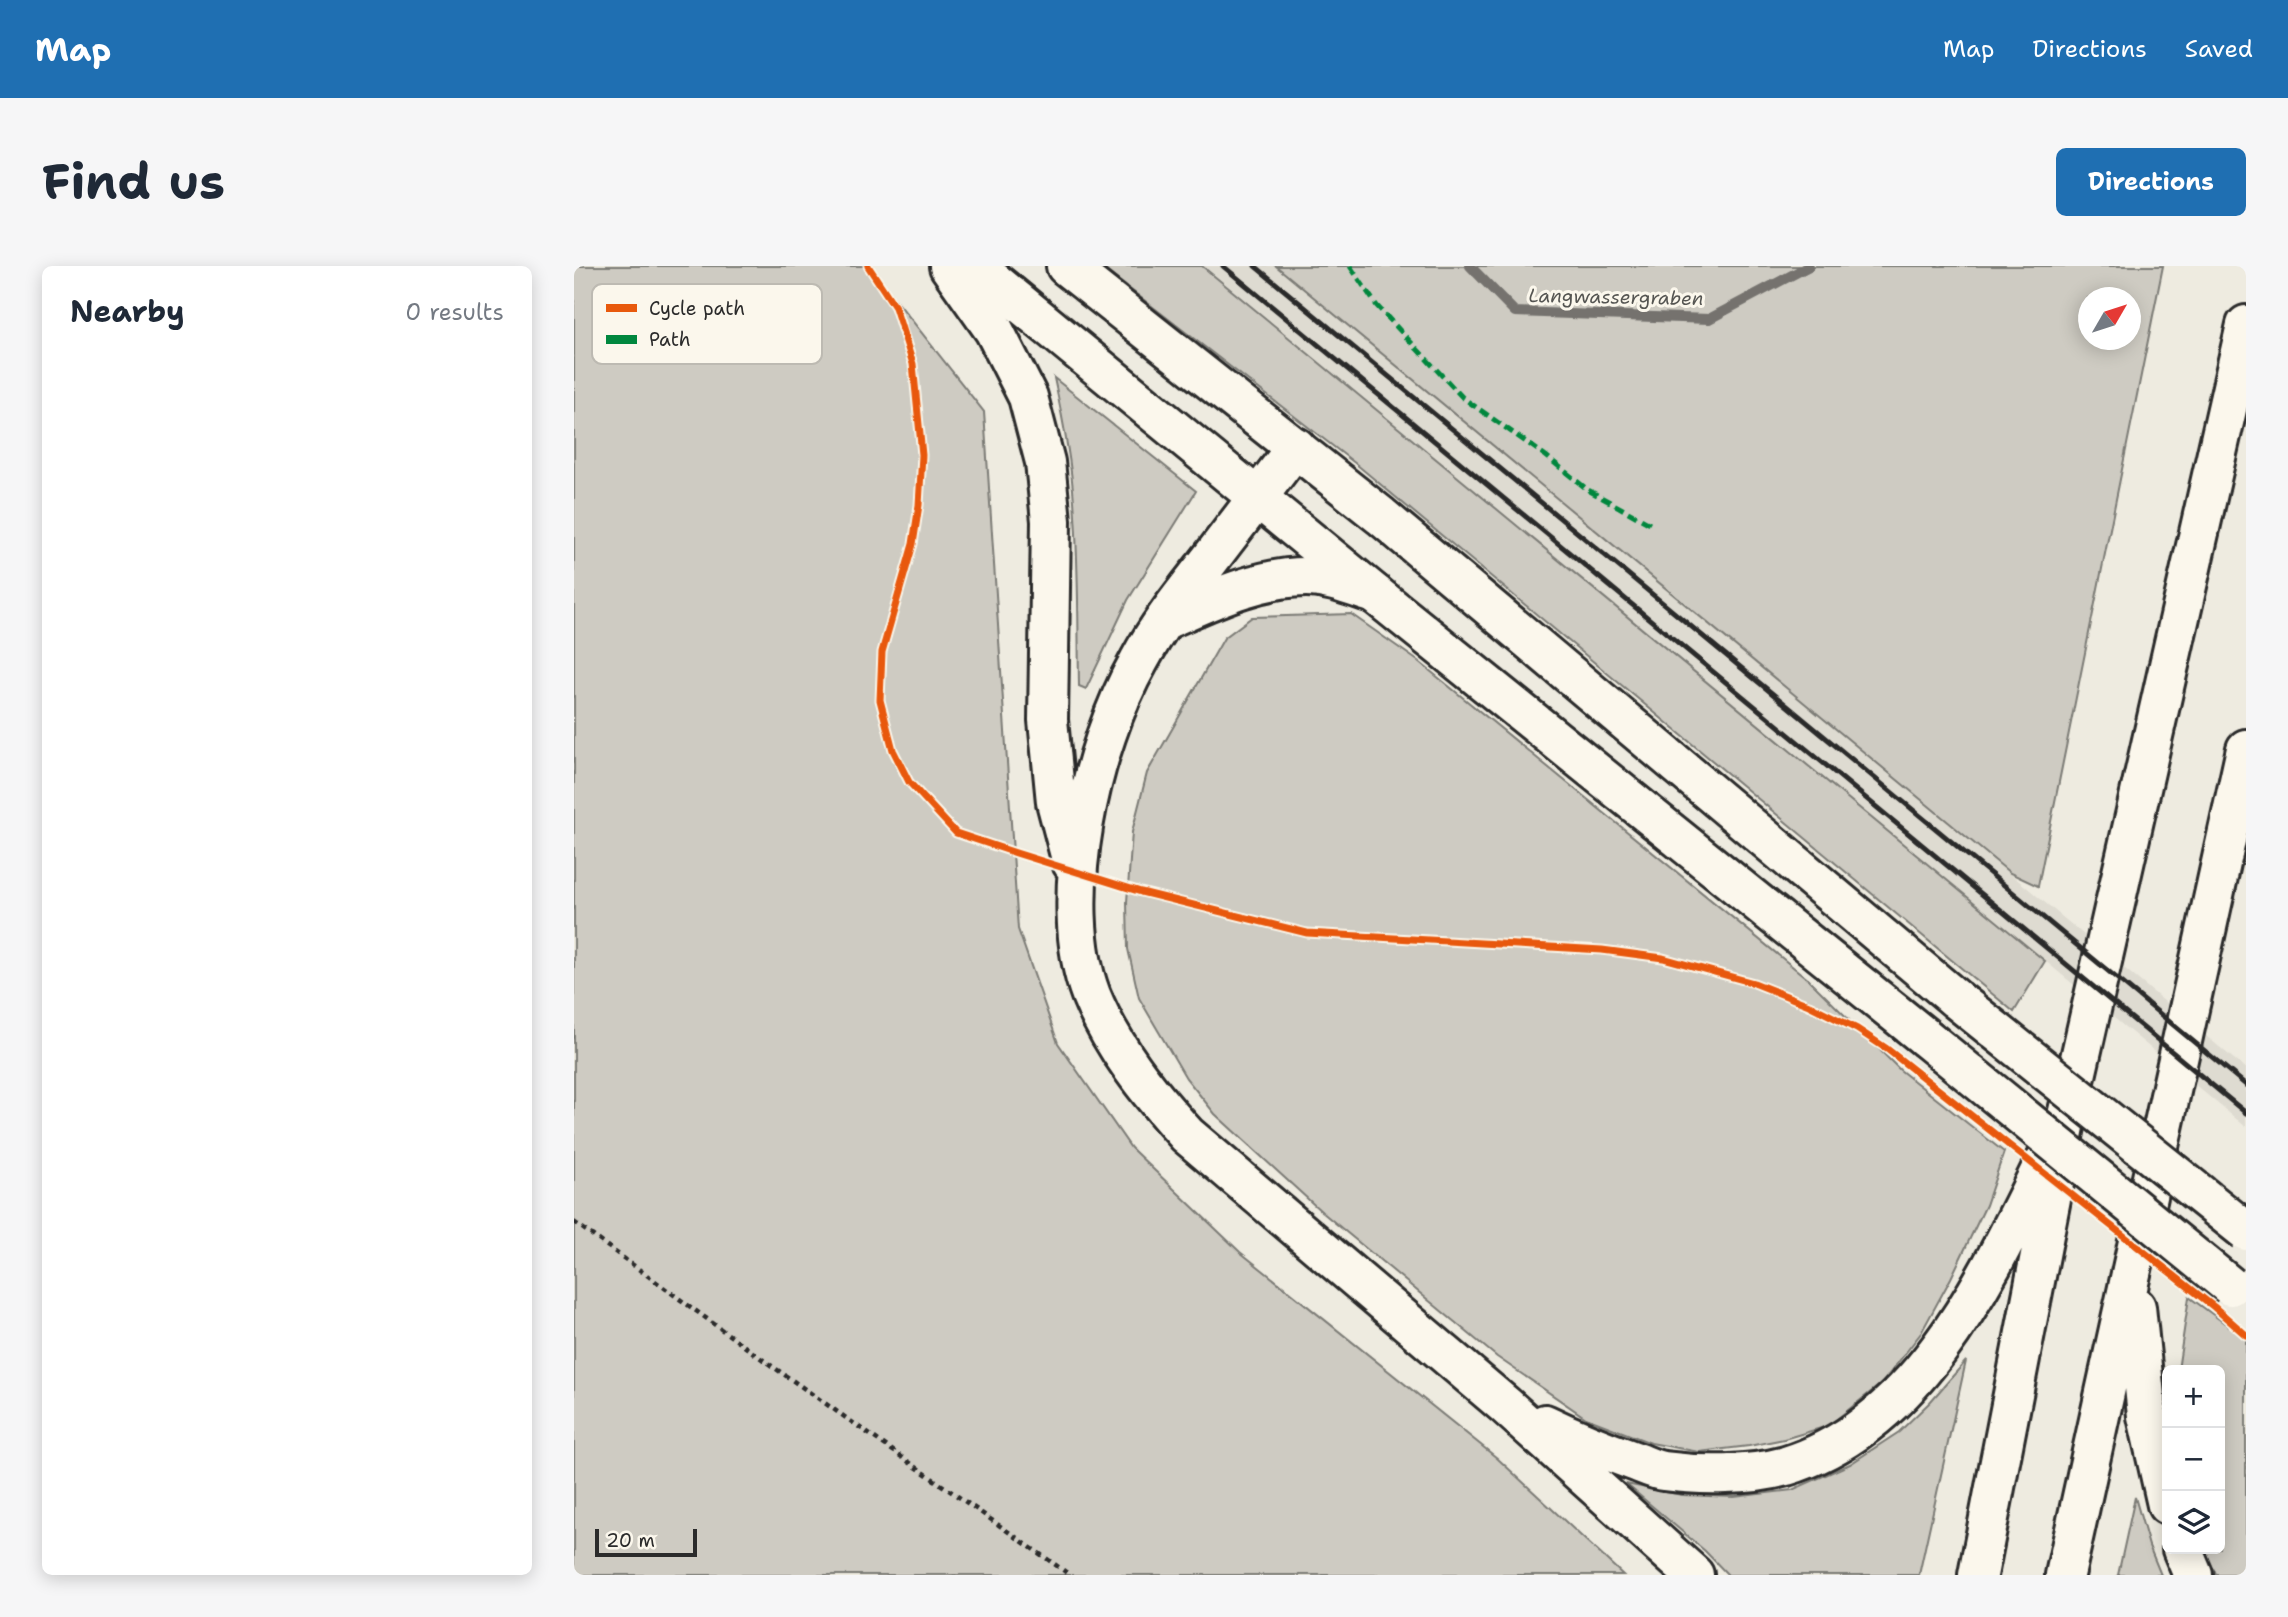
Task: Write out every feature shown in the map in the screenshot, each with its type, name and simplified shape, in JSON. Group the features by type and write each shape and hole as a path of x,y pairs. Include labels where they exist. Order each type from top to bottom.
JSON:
{"main road":[{"path":"949,266 994,330 1028,397 1045,463 1051,521 1048,720 1056,802 1078,883"},
{"path":"975,266 1375,594 2238,1293"},
{"path":"1066,266 1296,447 1956,999 2246,1231"},
{"path":"1978,1575 2067,1116 2246,325"},
{"path":"1296,447 1163,621 1138,663 1114,715 1097,767 1085,818 1078,883 1076,913 1079,947 1091,994 1112,1037 1157,1102 1187,1135 1505,1405 1694,1575"},
{"path":"1163,621 1224,595 1278,579 1308,577 1333,581 1375,594"},
{"path":"2065,1575 2246,749"},
{"path":"1505,1405 1590,1445 1661,1471 1731,1474 1785,1466 1834,1446 1874,1418 1923,1370 1959,1322 2011,1231 2067,1116"},
{"path":"2133,1265 2147,1416 2164,1491"},
{"path":"2184,1554 2193,1575"}],"path":[{"path":"574,1223 762,1359 1070,1575"}],"shaded area":[{"path":"574,266 869,266 984,412 1018,929 1058,1043 1131,1148 1240,1252 1497,1458 1623,1575 574,1575"},
{"path":"1100,266 1202,266 2045,961 2014,1012 1356,464"},
{"path":"1204,266 1276,266 2246,1069 2246,1127"},
{"path":"1276,266 2163,266 2038,886 2010,873"},
{"path":"1054,378 1196,491 1128,600 1086,689 1079,686 1078,570 1073,486"},
{"path":"1351,614 1418,661 1809,980 1900,1070 2004,1152 1986,1205 1921,1333 1882,1383 1828,1426 1784,1439 1699,1452 1651,1443 1586,1418 1497,1357 1322,1212 1215,1114 1186,1078 1139,998 1128,949 1127,902 1132,832 1147,773 1224,638 1252,617"},
{"path":"2189,1297 2246,1339 2246,1575 2216,1575 2207,1554 2225,1554 2225,1365 2179,1365"},
{"path":"1966,1361 1919,1575 1728,1575 1705,1551 1626,1484 1682,1495 1734,1497 1792,1490 1850,1464 1899,1432"},
{"path":"2135,1497 2149,1546 2161,1575 2118,1575"}],"waterway":[{"name":"Langwassergraben","path":"1470,266 1515,312 1709,319 1809,266"}],"railway":[{"path":"1223,266 2246,1113"},
{"path":"1255,266 2246,1085"}],"marked path":[{"path":"1350,266 1377,306 1463,398 1546,456 1588,490 1650,524"}],"cycle path":[{"path":"868,266 895,307 913,364 922,455 913,544 882,652 880,700 893,750 909,782 956,833 1141,892 1307,933 1602,950 1663,958 1754,983 1809,1005 1857,1029 1887,1049 2246,1335"}]}
